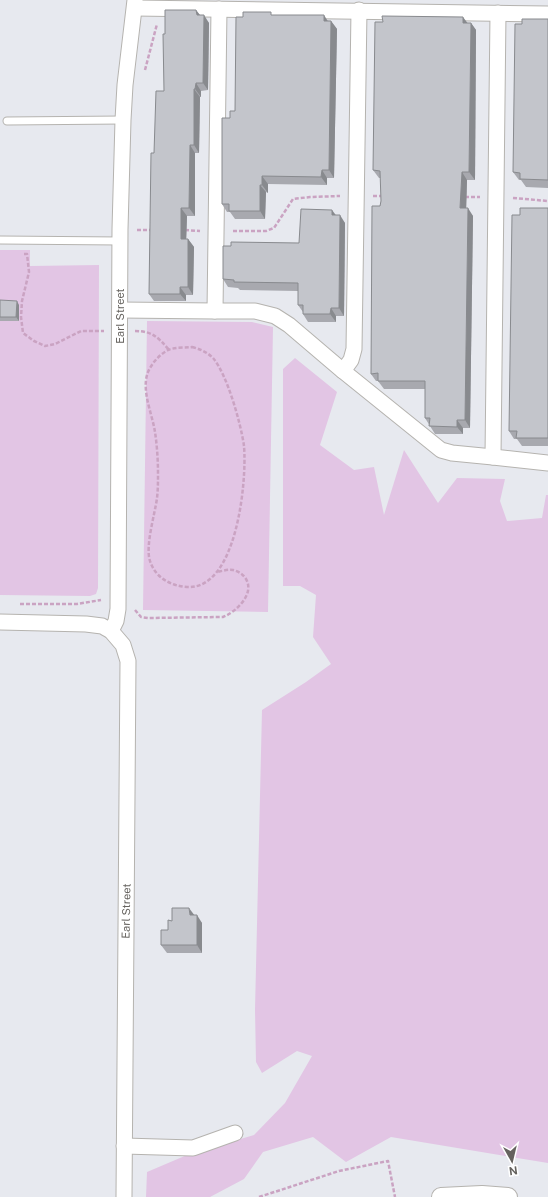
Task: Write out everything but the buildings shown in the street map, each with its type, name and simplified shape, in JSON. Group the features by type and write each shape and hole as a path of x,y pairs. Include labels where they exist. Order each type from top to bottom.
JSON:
{"street":[{"path":"135,4 159,8 548,14"},
{"name":"Earl Street","path":"124,1197 129,673 128,661 123,645 111,631 116,621 118,609 120,235 123,120 125,85 135,4"},
{"path":"215,311 219,9"},
{"path":"343,371 351,360 354,349 359,10"},
{"path":"493,457 498,13"},
{"path":"120,310 256,311 275,316 289,325 343,371 441,450 452,453 548,464"},
{"path":"0,622 86,624 102,626 111,631"},
{"path":"124,1146 193,1148 235,1133"},
{"path":"441,1197 482,1195 508,1197"}],"lane":[{"path":"7,121 123,120"},
{"path":"0,240 120,235"}],"path":[{"path":"144,76 155,38 159,8"},
{"path":"185,230 266,231 274,228 292,199 310,197 387,196"},
{"path":"465,197 496,197 548,201"},
{"path":"138,230 138,237"},
{"path":"120,235 138,230 154,230"},
{"path":"20,254 27,254 29,272 21,309 23,333 34,341 46,346 55,344 82,331 145,331 158,338 169,350"},
{"path":"136,339 137,310"},
{"path":"192,347 204,351 214,358 225,378 236,410 244,445 242,497 237,526 225,561 214,576 203,584 188,587 174,585 164,580 153,569 149,559 150,537 158,497 158,474 155,432 146,385 148,374 154,362 169,350 192,347"},
{"path":"134,604 134,609 137,613 148,618 223,617 230,615 238,609 246,597 248,590 247,581 243,574 234,570 217,572"},
{"path":"15,604 77,604 104,599"},
{"path":"259,1197 339,1171 388,1161 395,1197"}],"shaded area":[{"path":"0,250 30,250 30,266 99,265 98,588 96,594 90,596 0,595"},
{"path":"147,321 252,322 273,327 268,612 143,610"},
{"path":"295,358 337,392 320,445 354,470 374,467 384,515 404,450 438,503 457,478 505,479 500,501 507,521 542,518 546,495 548,495 548,1163 391,1137 346,1162 313,1137 263,1152 244,1179 210,1197 146,1197 147,1172 187,1155 254,1135 285,1103 312,1056 297,1051 262,1073 256,1062 255,1010 262,710 331,664 313,637 316,595 300,586 283,586 283,369"}]}
